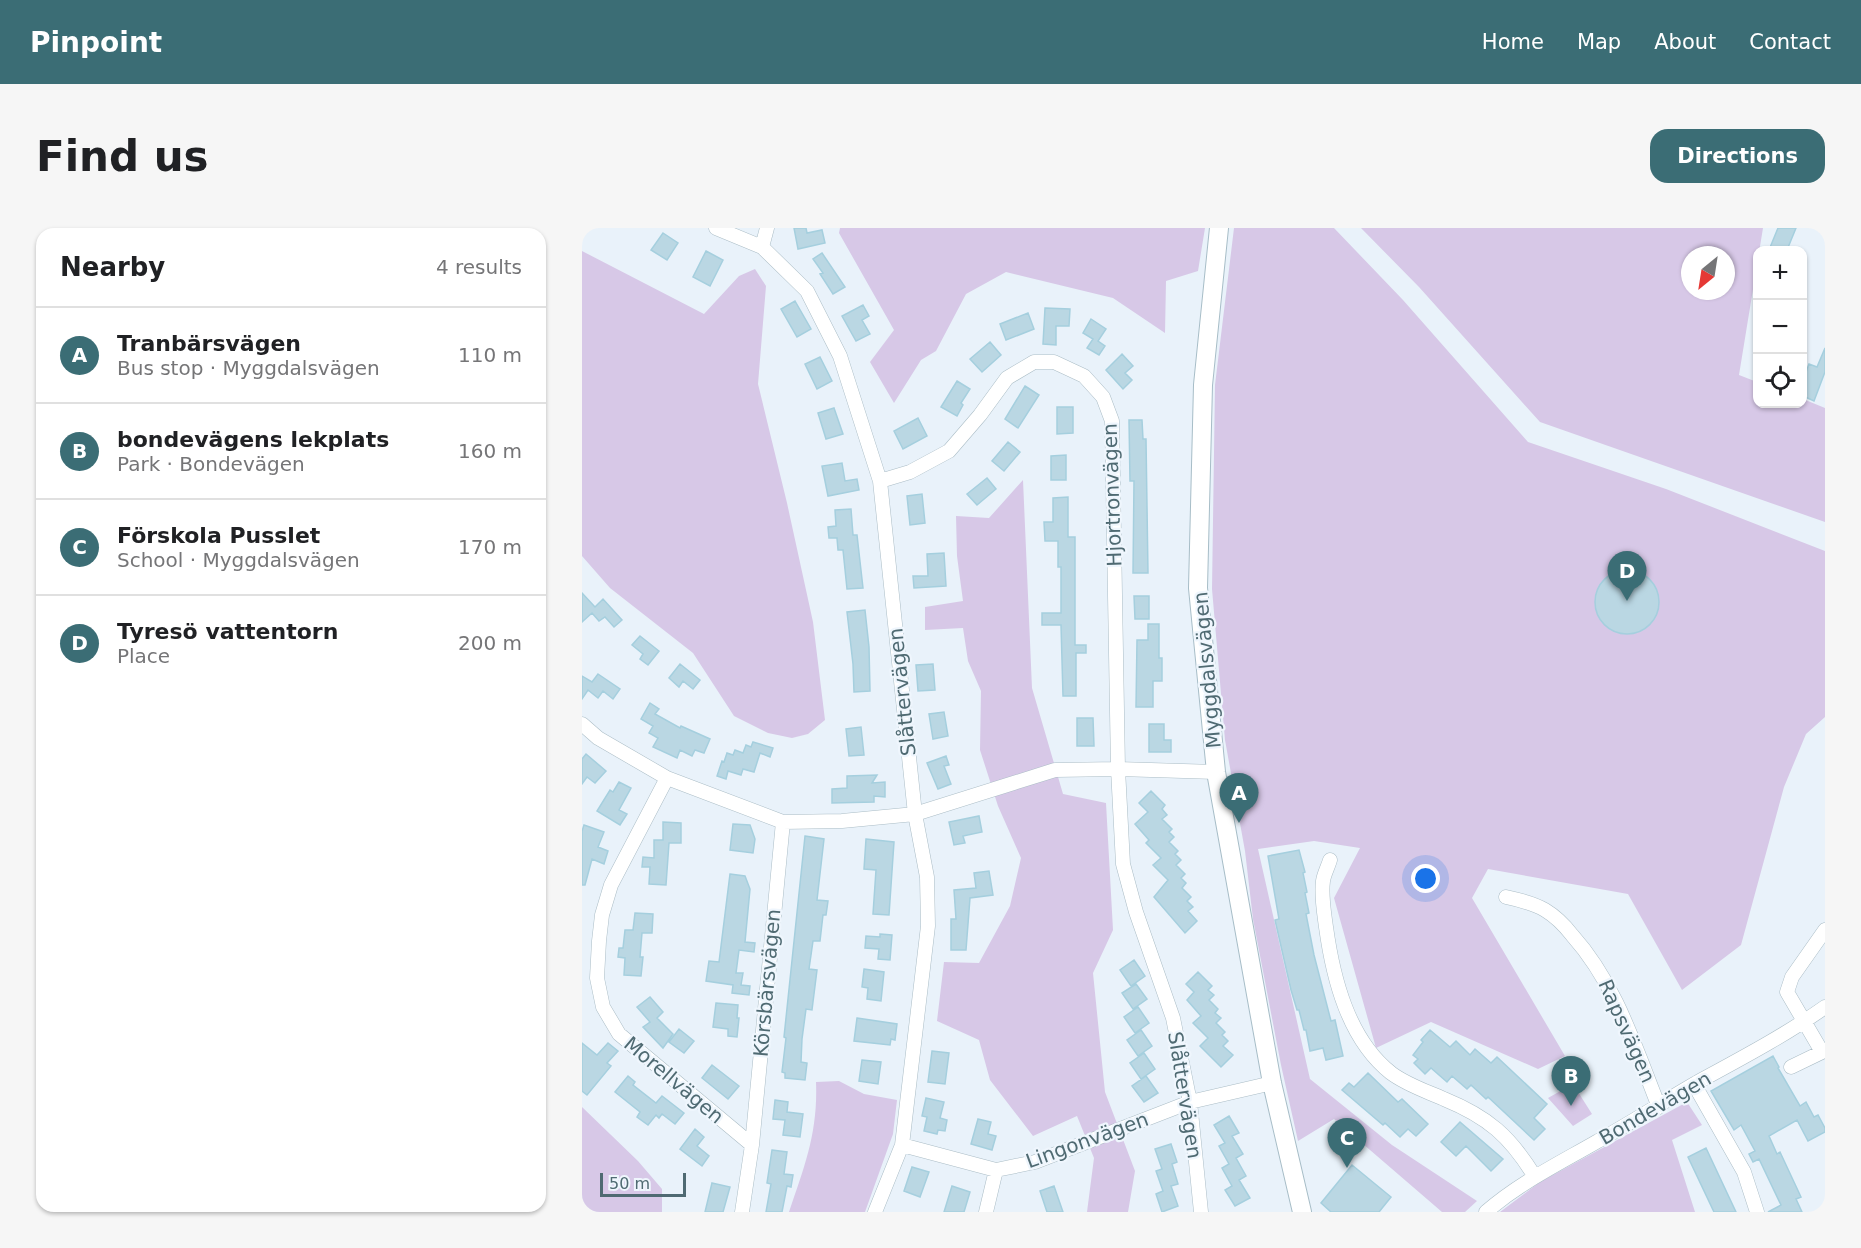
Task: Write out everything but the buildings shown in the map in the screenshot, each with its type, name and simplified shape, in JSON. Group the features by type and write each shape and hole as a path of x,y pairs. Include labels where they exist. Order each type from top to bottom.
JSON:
{"street":[{"name":"Slåttervägen","path":"716,228 762,247 807,291 840,356 879,481 915,814 927,877 928,926 902,1144 875,1212"},
{"path":"762,247 767,228"},
{"name":"Myggdalsvägen","path":"1219,228 1203,385 1198,588 1216,772 1272,1083 1302,1212"},
{"name":"Hjortronvägen","path":"879,481 910,472 949,451 980,415 1007,378 1034,362 1054,362 1084,376 1103,397 1112,421 1118,769"},
{"path":"582,724 598,738 667,778 783,822 842,821 915,814 1055,770 1216,772"},
{"name":"Slåttervägen","path":"1118,769 1123,864 1136,912 1173,1018 1190,1102 1201,1212"},
{"name":"Morellvägen","path":"667,778 610,885 598,941 597,978 603,1007 618,1034 752,1145"},
{"name":"Körsbärsvägen","path":"752,1145 783,822"},
{"path":"1330,860 1323,879 1322,896 1331,966 1341,996 1365,1046 1382,1065 1406,1083 1478,1114 1501,1132 1521,1154 1535,1177"},
{"name":"Rapsvägen","path":"1506,897 1528,902 1548,911 1582,945 1615,997 1659,1107"},
{"path":"1791,1067 1822,1052 1787,992 1792,976 1825,930"},
{"name":"Bondevägen","path":"1486,1212 1535,1177 1736,1062 1825,1007"},
{"name":"Lingonvägen","path":"902,1144 996,1170 1035,1162 1190,1102 1272,1083"},
{"path":"1694,1084 1744,1172 1757,1212"},
{"path":"742,1212 752,1145"},
{"path":"986,1212 996,1170"}],"shaded area":[{"path":"840,228 1205,228 1198,271 1166,281 1165,333 1113,298 1006,272 966,294 936,351 921,360 894,403 870,362 894,330 839,233"},
{"path":"1234,228 1334,228 1403,300 1528,442 1666,489 1825,551 1825,717 1806,734 1784,787 1741,945 1682,990 1628,894 1488,869 1472,898 1565,1056 1538,1069 1431,1022 1376,1048 1334,898 1360,848 1314,841 1258,849 1310,1079 1392,1145 1477,1201 1465,1212 1442,1212 1334,1119 1298,1141 1253,919 1245,851 1225,740 1212,589 1215,385"},
{"path":"1361,228 1763,228 1760,246 1753,246 1753,289 1739,375 1753,380 1753,408 1807,408 1807,401 1825,408 1825,522 1540,422 1419,287"},
{"path":"582,251 704,314 739,276 755,269 766,286 758,384 813,622 825,720 808,734 792,738 768,733 734,716 693,653 610,588 582,556"},
{"path":"1023,480 1032,688 1063,794 1106,803 1113,930 1093,973 1105,1092 1135,1171 1128,1212 1087,1212 1094,1158 1077,1116 1033,1136 990,1080 979,1040 937,1021 944,962 979,963 1010,906 1021,858 998,806 980,750 981,691 968,661 963,628 925,630 925,607 963,601 957,556 956,516 989,518"},
{"path":"839,1081 864,1094 897,1100 893,1134 865,1212 789,1212 813,1133 816,1082"},
{"path":"1573,1084 1592,1114 1573,1126 1548,1098"},
{"path":"1687,1102 1702,1125 1672,1140 1695,1212 1500,1212 1540,1182"},
{"path":"582,1107 638,1161 662,1189 662,1212 582,1212"}],"place":[{"name":"Tyresö vattentorn","path":"1627,601"},
{"name":"Tranbärsvägen","path":"1239,823"},
{"name":"bondevägens lekplats","path":"1571,1106"},
{"name":"Förskola Pusslet","path":"1347,1168"}]}
